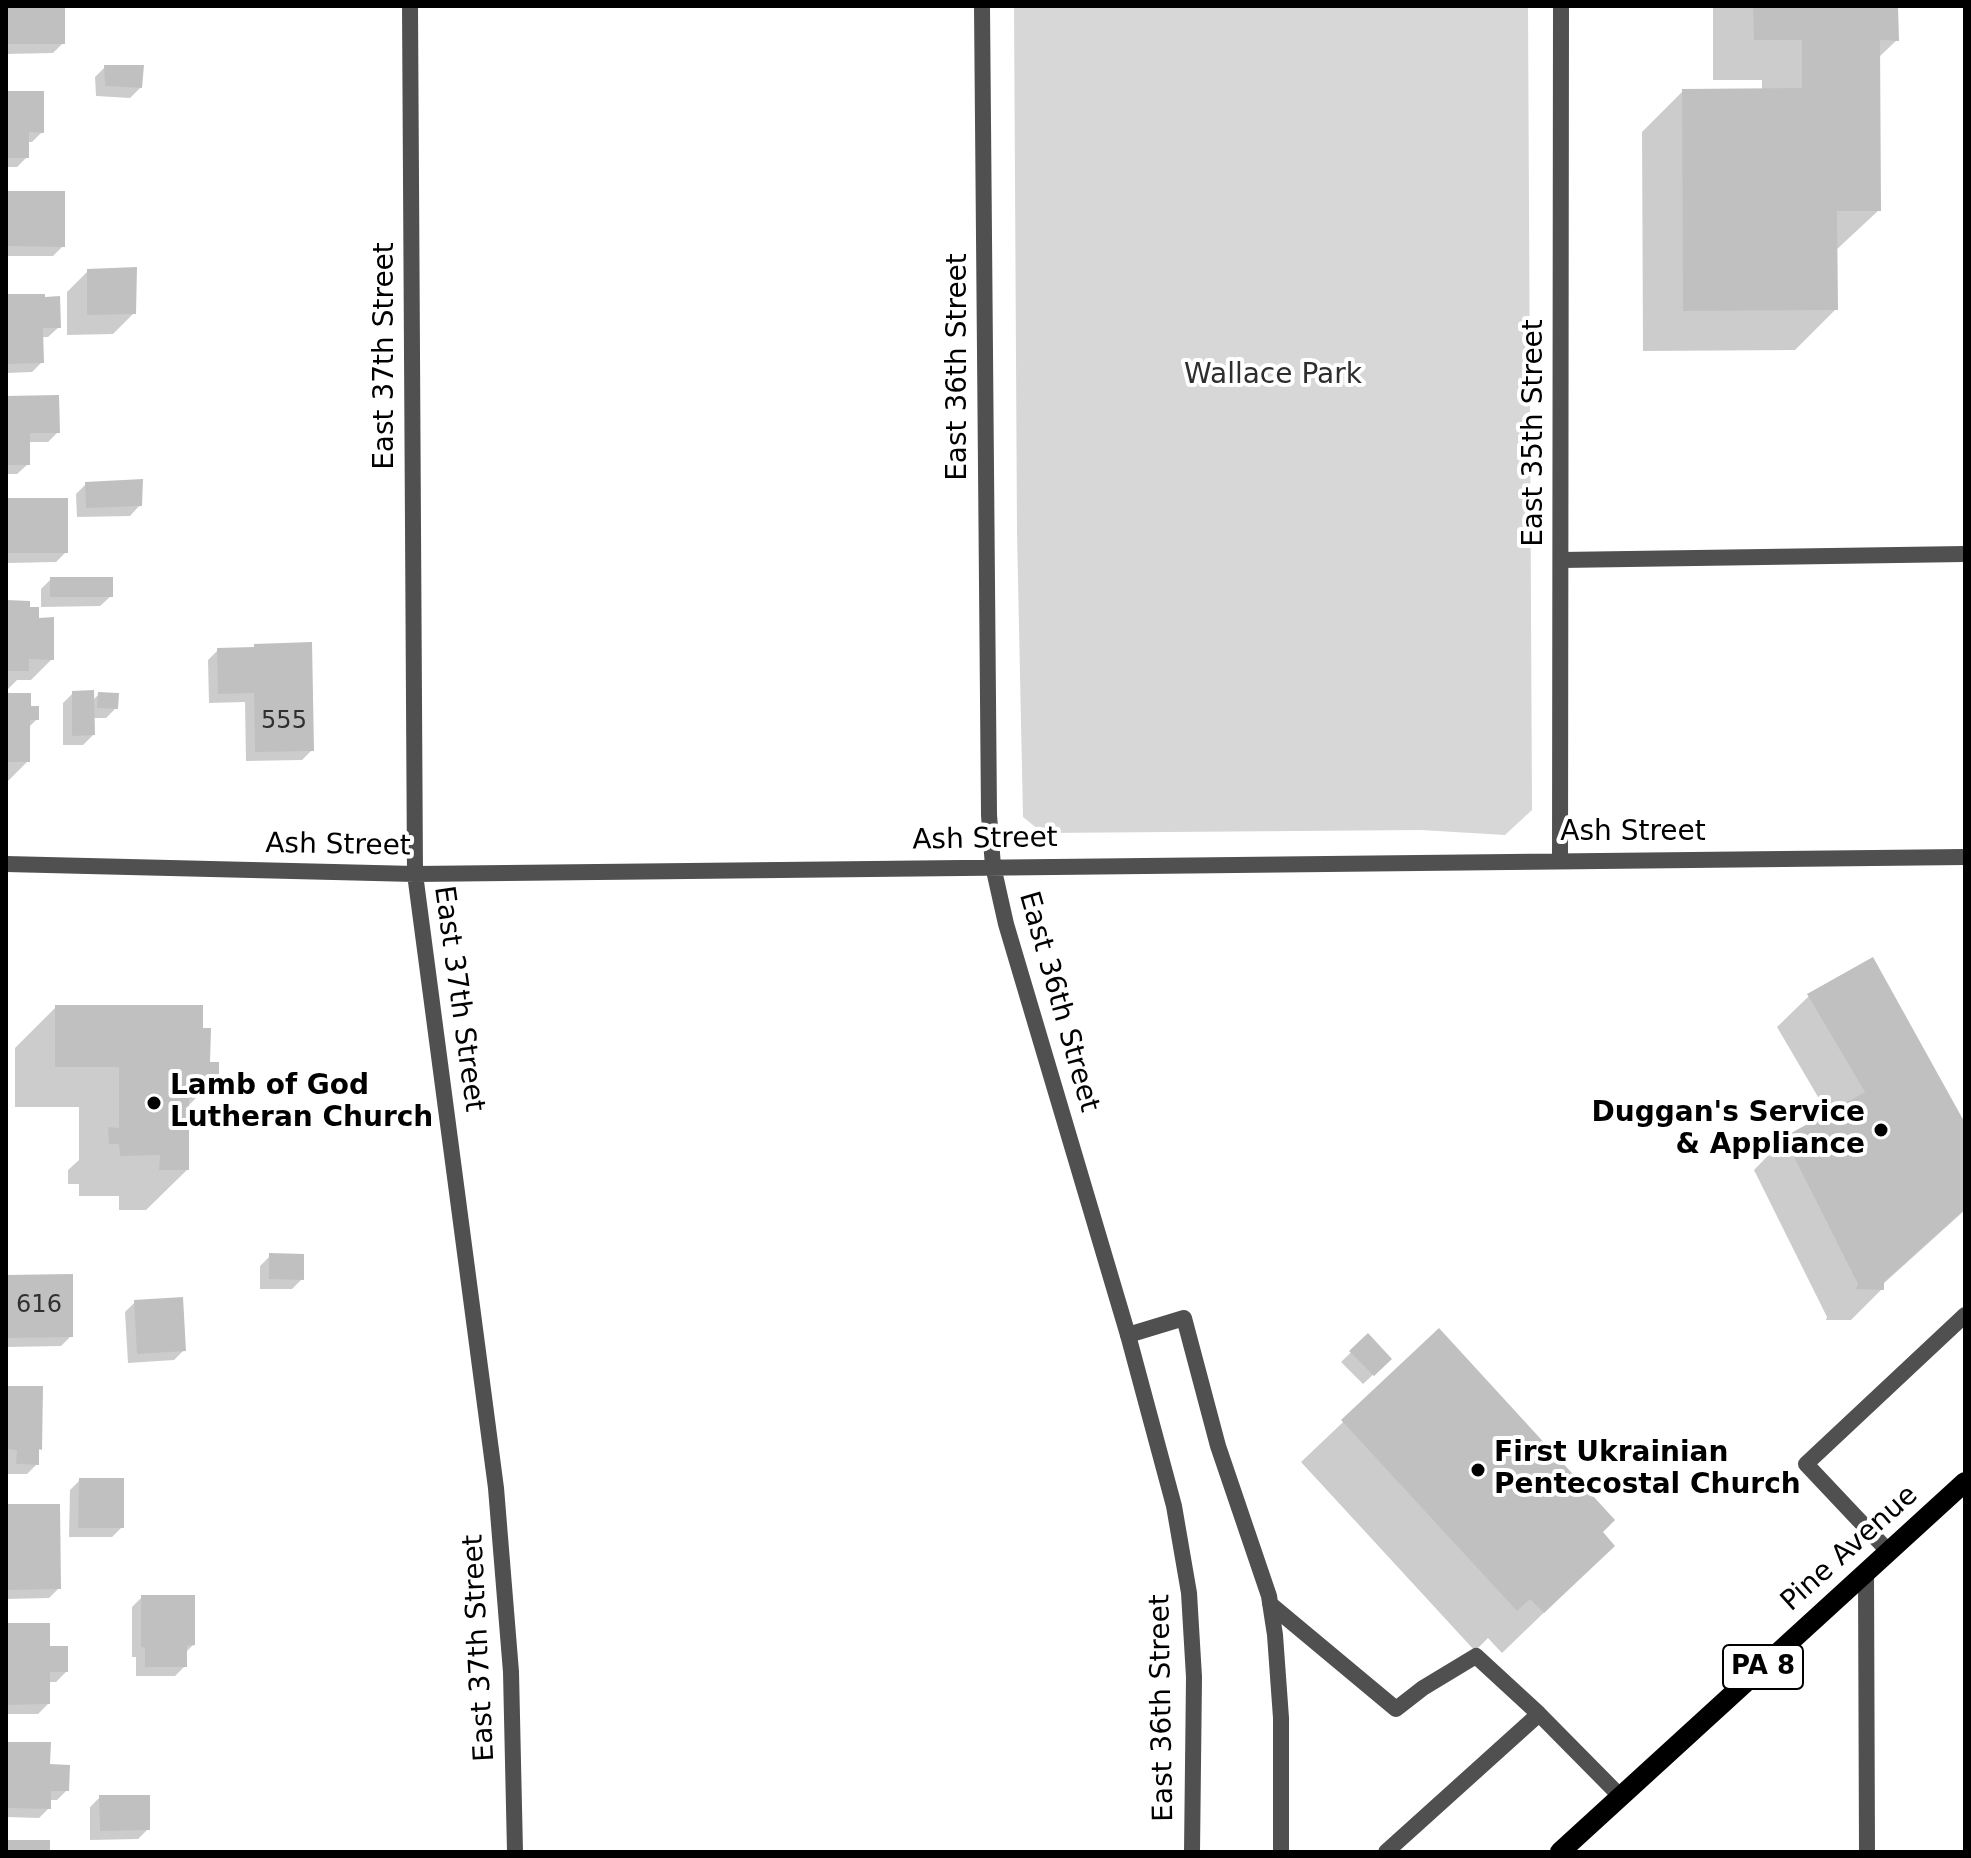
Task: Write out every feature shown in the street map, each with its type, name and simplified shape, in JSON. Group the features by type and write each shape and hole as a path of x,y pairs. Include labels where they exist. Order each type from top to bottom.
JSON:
{"main road":[{"name":"Pine Avenue","path":"1560,1852 1965,1482"}],"street":[{"name":"East 37th Street","path":"410,6 415,874 496,1488 510,1659 515,1852"},
{"name":"East 36th Street","path":"982,6 989,815 993,866 1006,924 1128,1335 1174,1506 1189,1593 1194,1677 1192,1852"},
{"name":"East 35th Street","path":"1560,859 1561,6"},
{"path":"1561,560 1965,554"},
{"name":"Ash Street","path":"6,864 415,874 1560,859 1965,857"},
{"path":"1889,1552 1806,1464 1965,1315"},
{"path":"1128,1335 1184,1318 1218,1446 1270,1604 1281,1718 1281,1852"},
{"path":"1866,1573 1867,1852"},
{"path":"1270,1604 1396,1709 1423,1688 1476,1656 1621,1797"},
{"path":"1386,1852 1539,1714"}],"green space":[{"name":"Wallace Park","path":"1014,6 1528,6 1532,810 1505,835 1421,830 1043,833 1023,817 1017,532"}],"building":[{"path":"6,6 65,6 65,44 6,44"},
{"path":"1753,6 1898,6 1899,41 1880,40 1881,211 1837,211 1838,310 1683,311 1682,89 1802,88 1802,40 1754,40"},
{"path":"104,65 144,65 142,88 105,86"},
{"path":"6,91 44,91 44,133 29,132 29,158 6,158"},
{"path":"6,191 65,191 65,247 6,246"},
{"path":"137,267 136,314 87,315 87,269"},
{"path":"6,294 60,296 61,328 43,328 44,363 6,364"},
{"path":"59,395 60,433 30,433 30,465 6,465 6,396"},
{"path":"143,479 142,506 86,508 85,482"},
{"path":"6,498 68,498 68,553 6,553"},
{"path":"50,577 113,577 113,597 50,597"},
{"path":"6,600 30,601 30,607 39,607 39,618 54,617 54,660 29,659 29,671 6,671"},
{"path":"312,642 314,751 255,752 254,693 218,694 217,648"},
{"path":"94,690 95,735 72,736 72,691"},
{"path":"98,692 119,693 118,709 97,708"},
{"path":"6,693 31,693 31,706 39,706 39,720 30,720 30,762 6,762"},
{"name":"Duggan's Service & Appliance","path":"1873,957 1965,1123 1965,1209 1884,1282 1884,1290 1856,1289 1858,1284 1784,1137 1865,1092 1807,994"},
{"name":"Lamb of God Lutheran Church","path":"55,1005 203,1005 203,1028 211,1028 210,1062 219,1062 219,1078 189,1078 189,1170 159,1170 160,1155 120,1156 119,1144 109,1144 108,1127 119,1128 119,1067 55,1067"},
{"path":"269,1253 304,1254 304,1280 269,1279"},
{"path":"73,1274 73,1337 6,1338 6,1275"},
{"path":"183,1297 186,1351 137,1354 134,1300"},
{"name":"First Ukrainian Pentecostal Church","path":"1439,1328 1615,1520 1603,1532 1615,1546 1544,1613 1530,1599 1517,1611 1341,1420"},
{"path":"1368,1333 1392,1359 1374,1376 1349,1351"},
{"path":"6,1386 43,1386 39,1465 16,1464 17,1450 6,1449"},
{"path":"79,1478 124,1478 124,1528 78,1528"},
{"path":"6,1504 60,1504 61,1589 6,1590"},
{"path":"141,1595 195,1595 195,1645 187,1646 187,1667 145,1667 145,1648 141,1647"},
{"path":"6,1623 50,1623 50,1646 68,1646 68,1672 50,1672 50,1704 6,1705"},
{"path":"6,1742 51,1742 50,1764 70,1765 69,1791 51,1791 51,1809 6,1808"},
{"path":"99,1795 150,1795 150,1830 100,1831"},
{"path":"6,1840 50,1840 50,1852 6,1852"}],"place":[{"name":"Lamb of God Lutheran Church","path":"154,1103"},
{"name":"Duggan's Service & Appliance","path":"1881,1130"},
{"name":"First Ukrainian Pentecostal Church","path":"1478,1470"}]}
